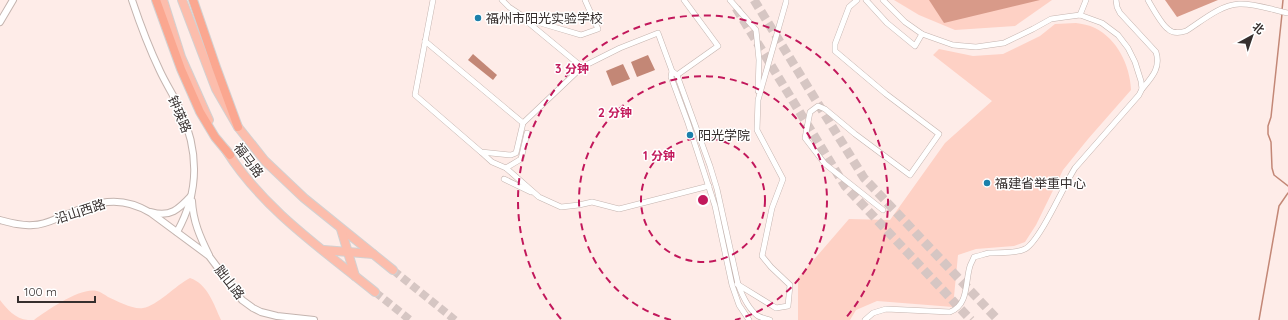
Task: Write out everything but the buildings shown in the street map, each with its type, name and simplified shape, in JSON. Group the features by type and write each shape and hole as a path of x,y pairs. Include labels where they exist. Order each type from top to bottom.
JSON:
{"highway":[{"path":"156,0 181,69 200,112 215,138 230,155"},
{"path":"193,0 238,126"}],"main road":[{"name":"福马路","path":"162,0 182,57 207,117 245,177 272,207 375,292"},
{"name":"福马路","path":"182,0 216,89 238,126 265,161 304,198 393,270"},
{"path":"324,250 332,250 340,245 343,237 341,228"},
{"path":"341,228 355,276"},
{"path":"324,250 373,254"},
{"path":"355,276 355,267 358,260 365,255 373,254"}],"street":[{"path":"0,22 13,0"},
{"name":"钟瑛路","path":"132,0 160,72 179,108 190,137 193,153 194,176 192,194 188,210 177,232"},
{"path":"433,0 415,95 492,162 506,168 539,197"},
{"path":"502,0 582,67"},
{"path":"509,7 527,19 581,35 598,28 585,0"},
{"path":"677,75 718,46 684,0"},
{"path":"481,152 511,155 516,153 523,123 582,67 620,48 658,33 672,71 671,77 709,186 735,285 776,308 788,306 790,285 762,256 772,208 783,179 757,130 760,60 756,30 730,0"},
{"path":"758,100 786,0"},
{"path":"858,0 849,7 835,44 835,51 886,94 939,134 910,174 855,134 825,108 818,106 810,112 805,138 825,164 883,210"},
{"path":"866,0 887,22 915,46 922,34"},
{"path":"883,0 885,4 905,22 922,34 953,45 976,47 1004,43 1051,19 1080,15 1102,23 1118,35 1128,48 1135,62 1142,89"},
{"path":"1080,15 1086,0"},
{"path":"865,320 873,313 886,309 950,312 956,310 963,302 970,265 974,257 987,253 1017,251 1026,248 1034,241 1044,226 1075,168 1138,95 1153,75 1157,66 1158,58 1156,52 1120,13 1116,0"},
{"path":"1148,0 1167,29 1180,33 1186,31 1224,8 1238,4 1246,4 1288,13"},
{"path":"426,40 523,123"},
{"path":"672,71 677,75 717,189 739,305 757,320"},
{"path":"506,168 521,159 528,133"},
{"path":"702,164 708,161"},
{"path":"504,179 561,207 592,202 619,209 709,186"},
{"path":"146,210 162,214 174,212 192,194"},
{"path":"192,194 195,221 200,238 209,256"},
{"name":"沿山西路","path":"0,220 20,225 37,225 90,205 112,201 128,203 146,210 177,232"},
{"path":"718,223 724,222"},
{"name":"胐山路","path":"177,232 209,256 242,300 253,308 261,312 277,316 314,320"},
{"path":"750,315 759,316 770,320"}],"shaded area":[{"path":"894,0 1052,0 1015,26 955,30 919,15"},
{"path":"929,0 1040,0 944,23"},
{"path":"1165,0 1218,0 1177,17"},
{"name":"福建省举重中心","path":"1076,23 1095,28 1110,39 1116,46 1125,62 1131,90 1063,170 1036,225 1025,242 1014,246 976,249 958,255 953,307 877,301 856,310 850,320 798,320 798,278 849,219 890,220 945,143 992,101 933,55 939,49 973,56 1003,54 1040,36 1055,24"},
{"path":"473,54 497,75 493,80 468,60"},
{"path":"648,55 655,70 637,77 631,62"},
{"path":"623,64 630,79 612,86 606,71"},
{"path":"190,278 206,290 221,320 34,320 64,300 82,292 90,291 98,291 121,303 143,308 154,303"},
{"path":"0,300 15,316 28,320 0,320"}],"waterway":[{"path":"1282,10 1283,0"},
{"path":"1282,14 1268,134 1271,142 1272,168 1274,175 1288,186"},
{"path":"1259,320 1279,206 1288,193"}],"tunnel":[{"path":"754,0 864,178 998,320"},
{"path":"736,8 845,186 971,320"},
{"path":"393,270 455,320"},
{"path":"375,292 410,320"}],"place":[{"name":"福州市阳光实验学校","path":"478,18"},
{"name":"阳光学院","path":"690,135"},
{"name":"福建省举重中心","path":"987,183"}]}
